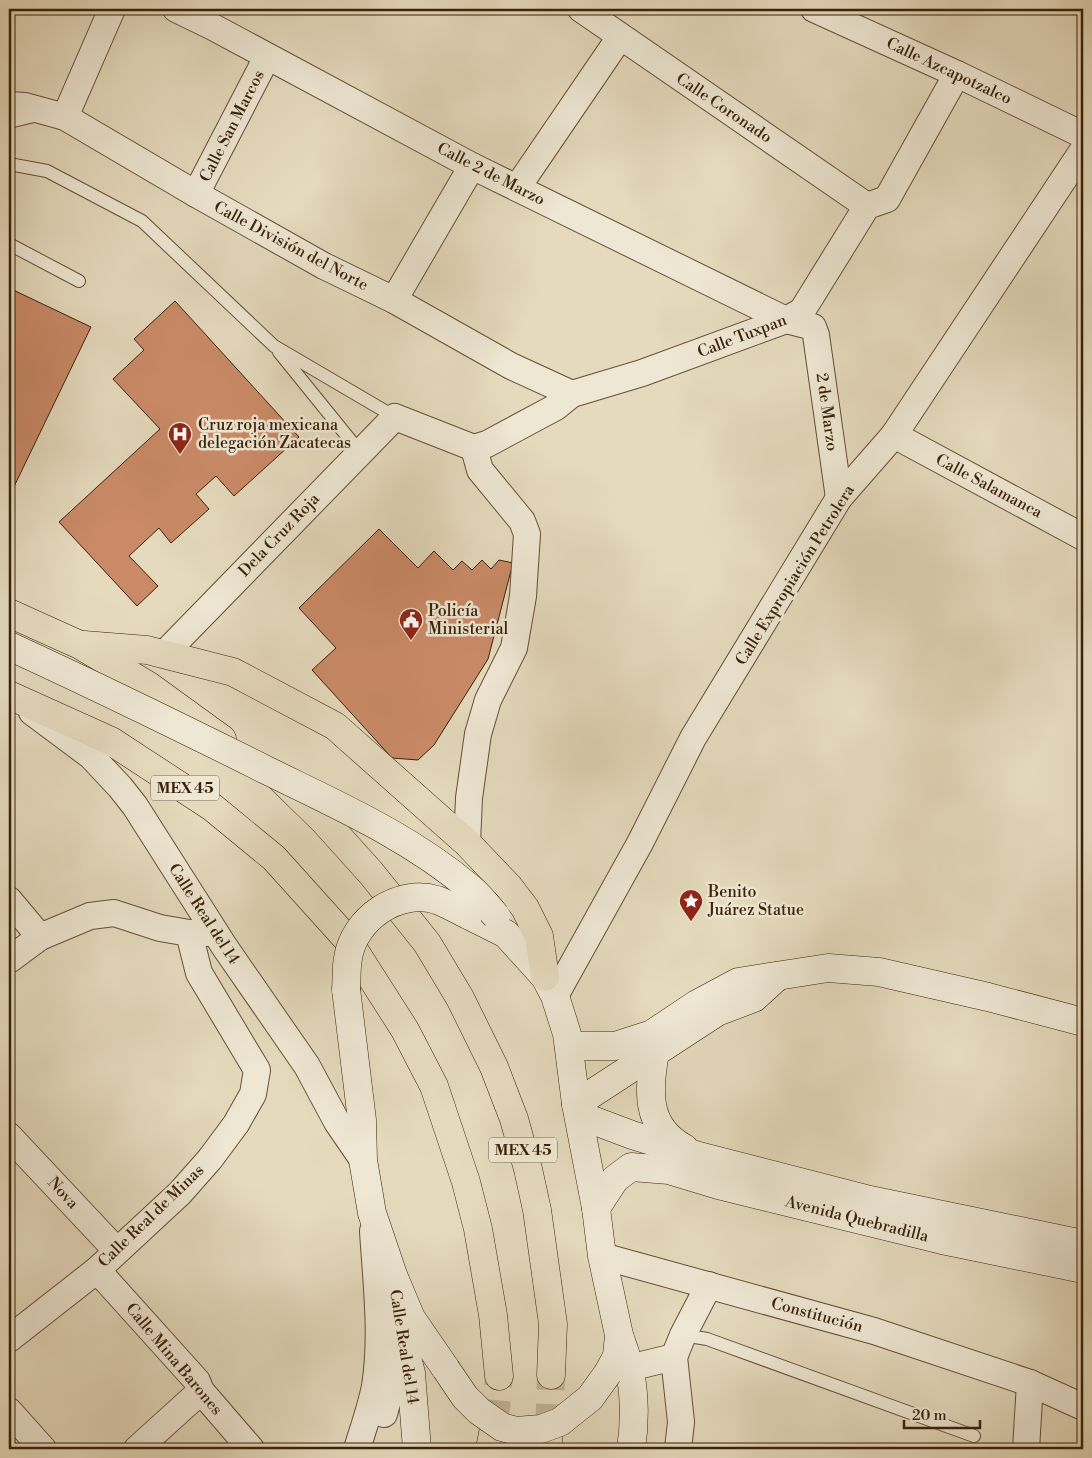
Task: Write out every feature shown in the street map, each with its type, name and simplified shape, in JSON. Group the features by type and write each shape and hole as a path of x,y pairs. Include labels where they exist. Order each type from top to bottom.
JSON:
{"main road":[{"name":"MEX 45","path":"9,613 80,645 149,686 281,780 332,829 371,873 426,943 460,998 482,1042 514,1119 537,1210 549,1286 553,1324 552,1375"},
{"path":"80,645 147,650 233,672 335,726 467,843 509,887 525,908 539,936 550,987 567,1034 578,1110 596,1208 602,1256 619,1335 616,1356 619,1370 632,1395 633,1437 631,1449"},
{"path":"9,646 159,717 404,840 472,889 550,987"},
{"name":"MEX 45","path":"10,695 111,741 212,807 274,858 347,939 405,1030 434,1086 466,1182 478,1229 493,1315 499,1376"},
{"path":"501,925 468,915 436,900 418,898 400,900 384,906 370,918 353,943 348,957 346,989 362,1120 364,1160 372,1213 393,1276 411,1318 415,1343 446,1369 465,1397 479,1411 502,1427 516,1431 541,1429 560,1422 590,1398 619,1370"},
{"path":"569,1046 616,1046 652,1034 697,1004 738,982 828,968 880,972 988,997 1083,1022"},
{"path":"578,1110 655,1051 717,1012 754,998 779,975"},
{"path":"655,1051 650,1083 655,1118 664,1131 678,1145 699,1156"},
{"name":"Avenida Quebradilla","path":"578,1110 656,1142 699,1156 870,1200 1083,1244"},
{"name":"Avenida Quebradilla","path":"596,1208 615,1179 631,1167 669,1170 722,1186 933,1238 1083,1269"},
{"name":"Calle Real del 14","path":"415,1343 411,1373 417,1449"}],"street":[{"path":"57,115 112,9"},
{"name":"Calle 2 de Marzo","path":"176,9 472,166 786,320 813,327"},
{"name":"Calle Coronado","path":"581,9 867,206"},
{"name":"Calle Azcapotzalco","path":"814,9 957,74 1083,135"},
{"path":"517,188 620,37"},
{"name":"Calle San Marcos","path":"196,194 267,57"},
{"path":"867,206 887,199 957,74"},
{"name":"Calle División del Norte","path":"9,105 25,106 57,115 324,266 394,300 511,366 572,394"},
{"name":"Calle Expropiación Petrolera","path":"550,987 640,843 693,738 839,498 894,435 1083,150"},
{"path":"394,300 472,166"},
{"name":"Calle Tuxpan","path":"474,448 487,444 548,412 572,394 642,374 786,320 802,311 867,206"},
{"name":"2 de Marzo","path":"813,327 816,335 839,498"},
{"path":"395,417 474,448 480,470 522,521 527,534 523,596 514,648 488,700 478,734 469,798 467,843"},
{"name":"Dela Cruz Roja","path":"164,654 395,417"},
{"name":"Calle Salamanca","path":"894,435 1083,536"},
{"name":"Calle Real del 14","path":"10,695 91,756 135,806 216,934 307,1066 337,1122 364,1160"},
{"path":"9,900 40,937"},
{"path":"9,960 40,937 90,916 114,913 160,928 190,933 216,934"},
{"name":"Calle Real de Minas","path":"9,1339 96,1270 180,1193 210,1159 236,1124 253,1094 257,1070 199,973 190,933"},
{"name":"Nova","path":"9,1136 117,1251"},
{"path":"357,1449 375,1386 378,1298 372,1213"},
{"name":"Constitución","path":"602,1256 874,1331 1030,1383 1083,1407"},
{"name":"Calle Mina Barones","path":"96,1270 197,1382 201,1391 252,1449"},
{"path":"678,1449 681,1422 679,1346 709,1285"},
{"path":"371,1449 379,1435 415,1343"},
{"path":"619,1370 679,1346"},
{"path":"1026,1449 1030,1383"},
{"path":"137,1449 201,1391"},
{"path":"9,1411 43,1449"}],"lane":[{"path":"9,122 57,115"},
{"path":"9,164 47,171 142,221 274,346 360,452"},
{"path":"9,244 79,281"},
{"path":"274,346 395,417"},
{"path":"679,1346 707,1339 974,1436"}],"building":[{"path":"9,288 91,327 9,497"},
{"name":"Cruz roja mexicana delegación Zacatecas","path":"175,301 299,437 234,496 216,476 196,494 209,509 171,543 159,528 129,556 158,586 137,606 59,522 160,429 113,379 144,350 134,339"},
{"name":"Policía Ministerial","path":"379,529 418,568 434,551 453,570 462,561 472,570 482,560 491,569 499,560 513,563 488,659 434,745 418,760 392,758 312,670 336,648 299,608"}],"tunnel":[{"path":"549,1432 551,1375"},
{"path":"494,1428 499,1376"}],"place":[{"name":"Cruz roja mexicana delegación Zacatecas","path":"180,455"},
{"name":"Policía Ministerial","path":"411,641"},
{"name":"Benito Juárez Statue","path":"691,922"}]}
